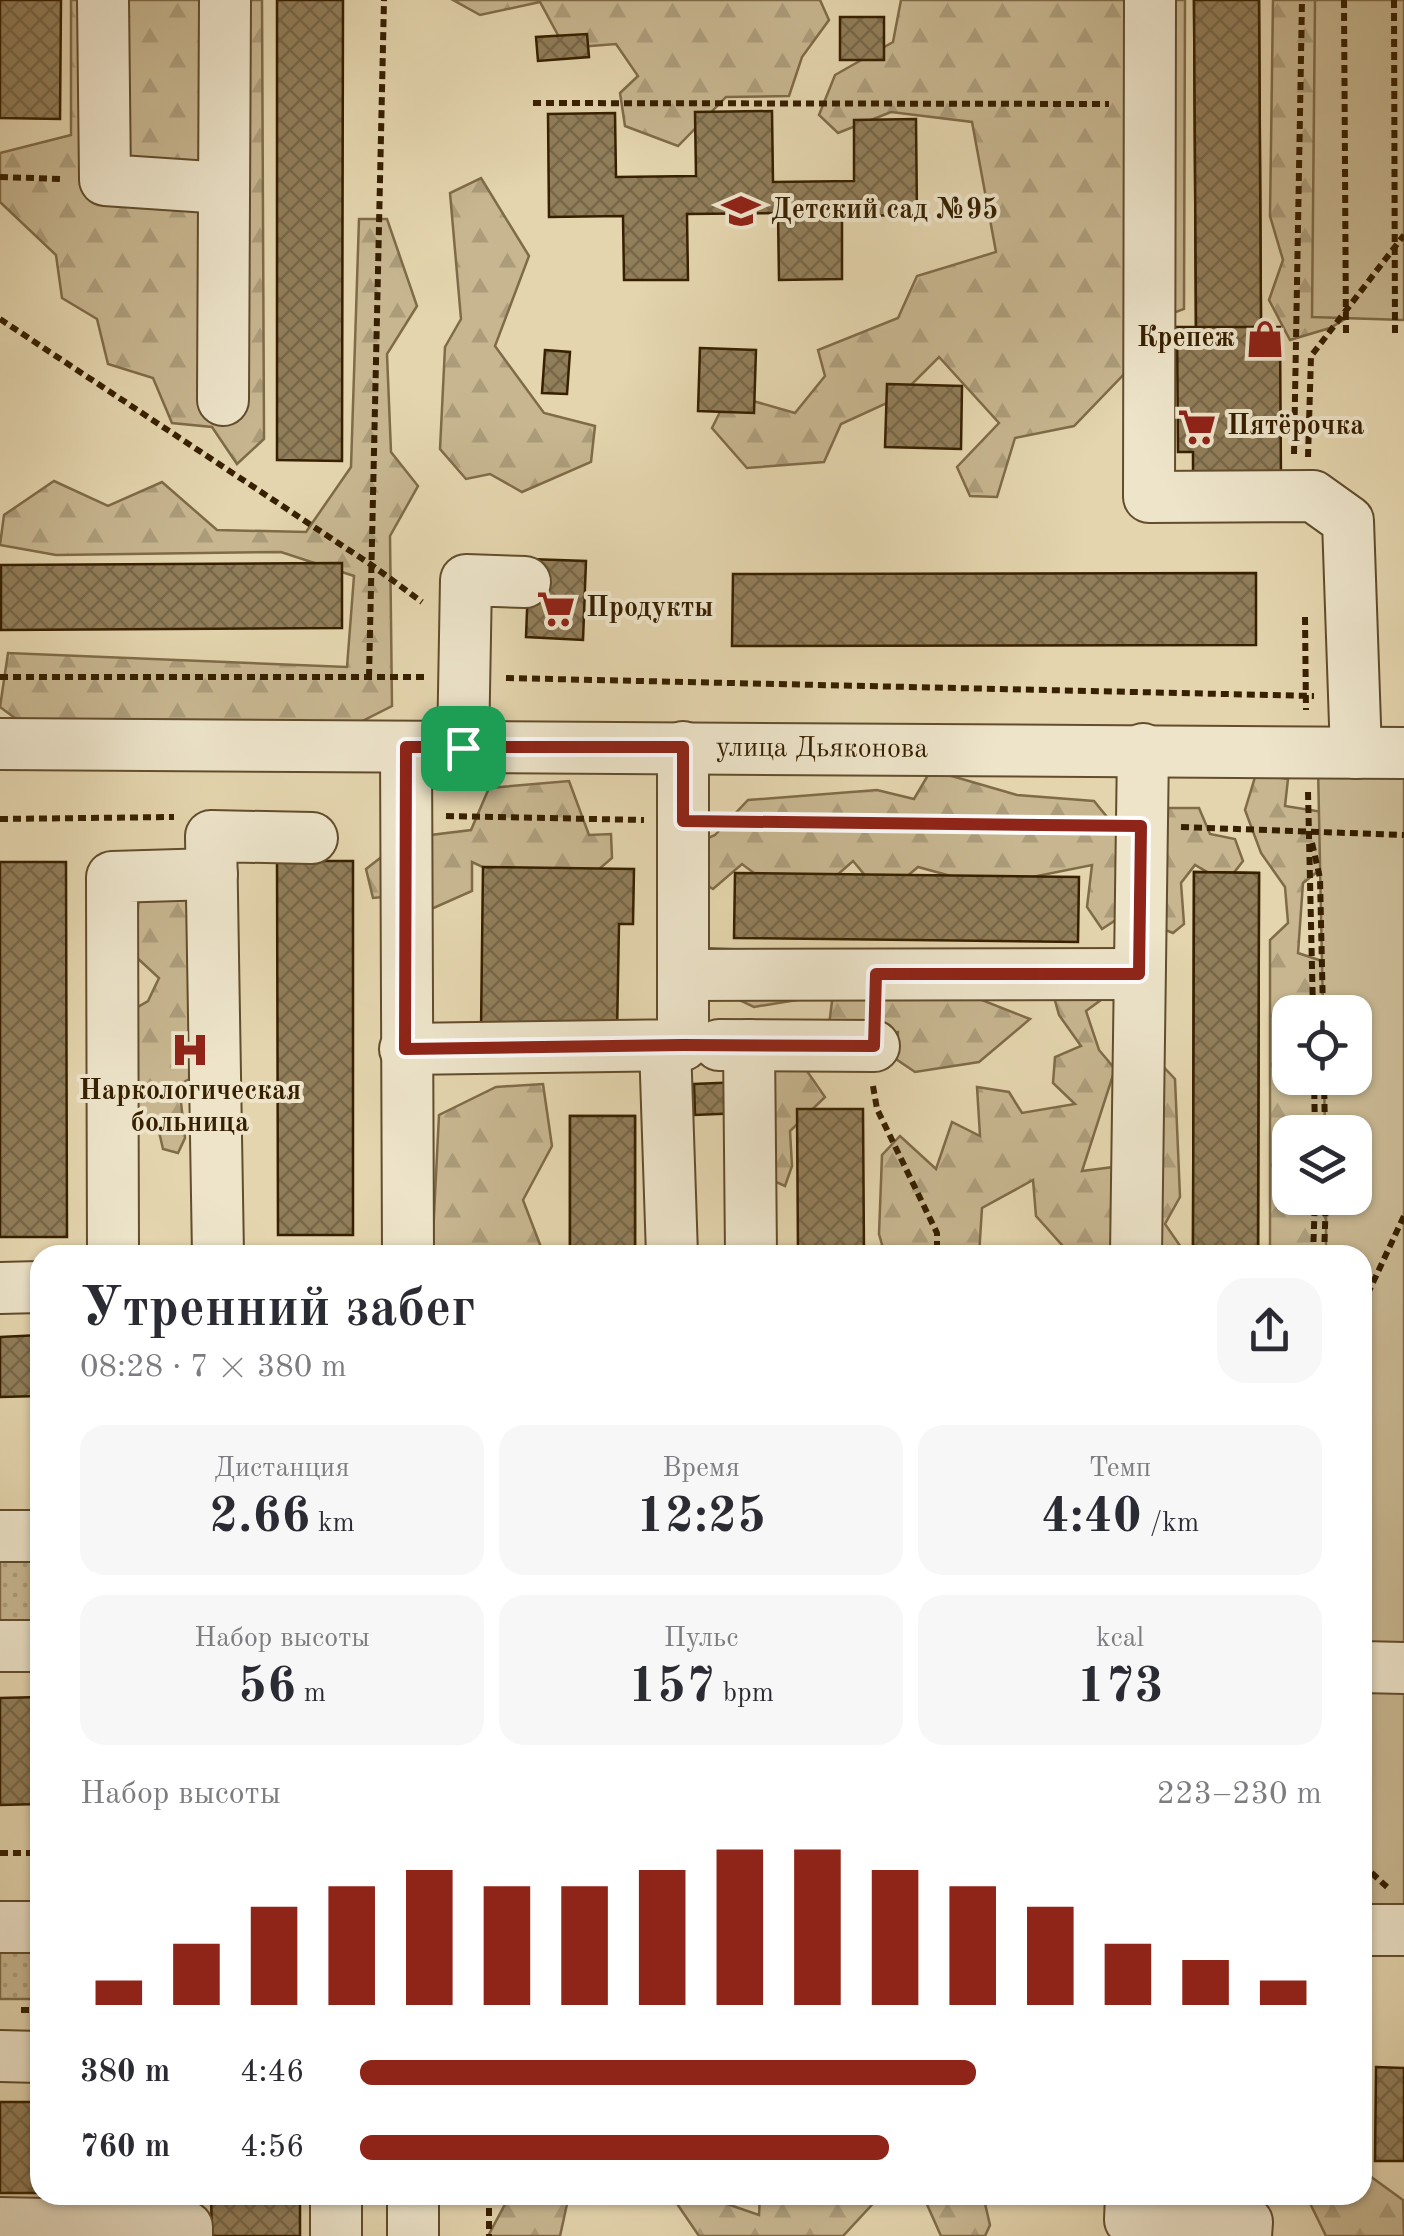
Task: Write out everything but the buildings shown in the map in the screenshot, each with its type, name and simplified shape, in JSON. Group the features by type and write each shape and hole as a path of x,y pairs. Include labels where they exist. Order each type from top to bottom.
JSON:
{"street":[{"path":"103,0 104,180 224,188"},
{"path":"223,400 225,0"},
{"path":"1150,0 1149,497 1313,496 1348,521 1380,753"},
{"path":"463,748 466,580 525,582"},
{"name":"улица Дьяконова","path":"0,744 1380,753"},
{"path":"406,747 408,1245"},
{"path":"672,1245 668,1135 683,975 683,747"},
{"path":"1136,1245 1144,750"},
{"path":"218,1245 211,836 312,838"},
{"path":"113,1245 112,877 212,874"},
{"path":"683,975 1139,974"},
{"path":"749,1045 751,1245"},
{"path":"405,1049 874,1046"},
{"path":"668,1135 750,1134"},
{"path":"0,1288 30,1287"},
{"path":"0,1536 30,1536"},
{"path":"0,1646 30,1646"},
{"path":"1372,1667 1404,1668"},
{"path":"0,1927 30,1927"},
{"path":"1372,1930 1404,1930"},
{"path":"0,2056 30,2056"},
{"path":"336,2205 336,2236"},
{"path":"413,2205 413,2236"},
{"path":"1131,2205 1130,2220 1247,2222 1246,2236"},
{"path":"0,2223 187,2228 187,2236"}],"path":[{"path":"369,677 384,0"},
{"path":"1300,496 1302,0"},
{"path":"1344,0 1346,336"},
{"path":"1394,0 1395,335"},
{"path":"533,103 1150,104"},
{"path":"0,177 104,180"},
{"path":"1300,496 1311,356 1404,234"},
{"path":"0,318 373,566 464,655"},
{"path":"0,678 369,677 464,655 1306,695 1305,606"},
{"path":"1308,784 1312,995"},
{"path":"405,815 1141,826 1404,835"},
{"path":"1309,832 1320,878 1323,995"},
{"path":"874,1046 872,1079 877,1110 937,1233 936,1245"},
{"path":"1314,1245 1315,1215"},
{"path":"1324,1245 1325,1215"},
{"path":"1372,1285 1404,1216"},
{"path":"0,1853 30,1853"},
{"path":"489,2205 489,2236"}],"green space":[{"path":"71,0 262,0 264,439 237,464 212,427 172,423 153,378 108,364 97,319 62,298 56,255 0,202 0,153 71,135"},
{"path":"453,0 820,0 829,20 802,57 789,96 726,97 678,146 625,126 620,93 638,76 616,44 565,48 540,2 480,15"},
{"path":"901,0 1185,0 1184,309 1144,324 1126,372 1074,426 1015,438 997,497 970,496 957,467 999,423 939,357 898,398 841,424 824,462 747,468 712,428 729,394 795,413 825,376 818,350 898,318 917,276 996,252 972,122 891,112 838,133 819,115 835,75 893,42"},
{"path":"1273,0 1324,0 1370,304 1330,328 1290,340 1269,300 1283,260 1270,216"},
{"path":"1315,0 1404,0 1404,320 1312,317"},
{"path":"481,178 529,256 495,346 544,413 595,426 591,462 522,492 490,474 466,479 440,449 445,347 461,319 450,193"},
{"path":"359,219 387,219 417,306 387,354 391,452 418,486 390,536 392,706 303,751 54,747 0,707 8,653 347,667 354,576 281,552 56,555 0,545 4,515 54,481 108,506 162,482 217,530 306,532 351,467"},
{"path":"1318,766 1404,767 1404,1911 1372,1911 1372,1245 1326,1245 1326,1215 1372,1215 1372,1115 1325,1115 1324,1095 1372,1095 1372,995 1323,995"},
{"path":"931,770 1017,795 1094,801 1125,839 1167,808 1199,808 1210,834 1235,839 1243,861 1226,883 1195,865 1181,883 1184,924 1173,933 1125,914 1102,929 1087,907 1092,865 987,886 918,867 899,883 869,880 853,861 827,884 766,882 742,864 713,889 677,866 675,853 715,835 748,800 877,790 914,799"},
{"path":"1256,774 1288,779 1285,806 1348,816 1339,855 1303,883 1298,953 1374,978 1371,995 1272,995 1272,1095 1356,1095 1353,1115 1272,1115 1272,1215 1324,1215 1333,1230 1329,1245 1270,1245 1270,940 1288,923 1285,887 1261,853 1245,810"},
{"path":"569,781 589,835 611,834 612,858 591,876 511,880 472,862 472,891 429,910 406,895 373,898 366,869 406,838 471,830 489,788"},
{"path":"139,896 194,896 228,1057 179,1085 185,1138 178,1153 163,1149 157,1123 126,1137 103,1027 148,1001 159,978 134,955"},
{"path":"1115,947 1126,955 1120,986 1086,1011 1099,1050 1115,1069 1082,1171 1129,1165 1155,1058 1175,1079 1180,1197 1165,1224 1180,1245 1062,1245 1036,1216 1033,1180 982,1208 980,1245 882,1245 879,1234 882,1155 900,1136 936,1169 952,1122 980,1136 977,1087 1009,1092 1022,1113 1075,1104 1053,1083 1055,1057 1081,1046 1059,1015 1049,979"},
{"path":"705,948 1002,961 979,999 1030,1019 979,1062 915,1072 896,1059 898,1032 853,1035 829,1025 833,994 754,1007 705,984"},
{"path":"800,1061 825,1097 790,1131 792,1166 785,1186 743,1167 774,1062"},
{"path":"543,1084 552,1146 523,1200 540,1245 432,1245 439,1115 496,1087"},
{"path":"30,1545 30,1640 0,1640 0,1546"},
{"path":"0,1950 30,1950 30,1999 0,1999"},
{"path":"1372,2177 1403,2200 1404,2236 1326,2236 1311,2205 1372,2205"},
{"path":"505,2205 567,2205 560,2236 488,2236"},
{"path":"678,2205 730,2205 759,2215 760,2205 872,2205 843,2236 699,2236"},
{"path":"927,2205 985,2205 990,2225 985,2236 941,2236"}],"place":[{"name":"Детский сад №95","path":"741,211"},
{"name":"Крепеж","path":"1265,339"},
{"name":"Пятёрочка","path":"1197,427"},
{"name":"Продукты","path":"556,609"},
{"name":"Наркологическая больница","path":"190,1050"}],"route":[{"path":"406,747 463,748 683,747 683,821 1141,826 1139,974 876,974 874,1046 405,1049 406,747"}]}
